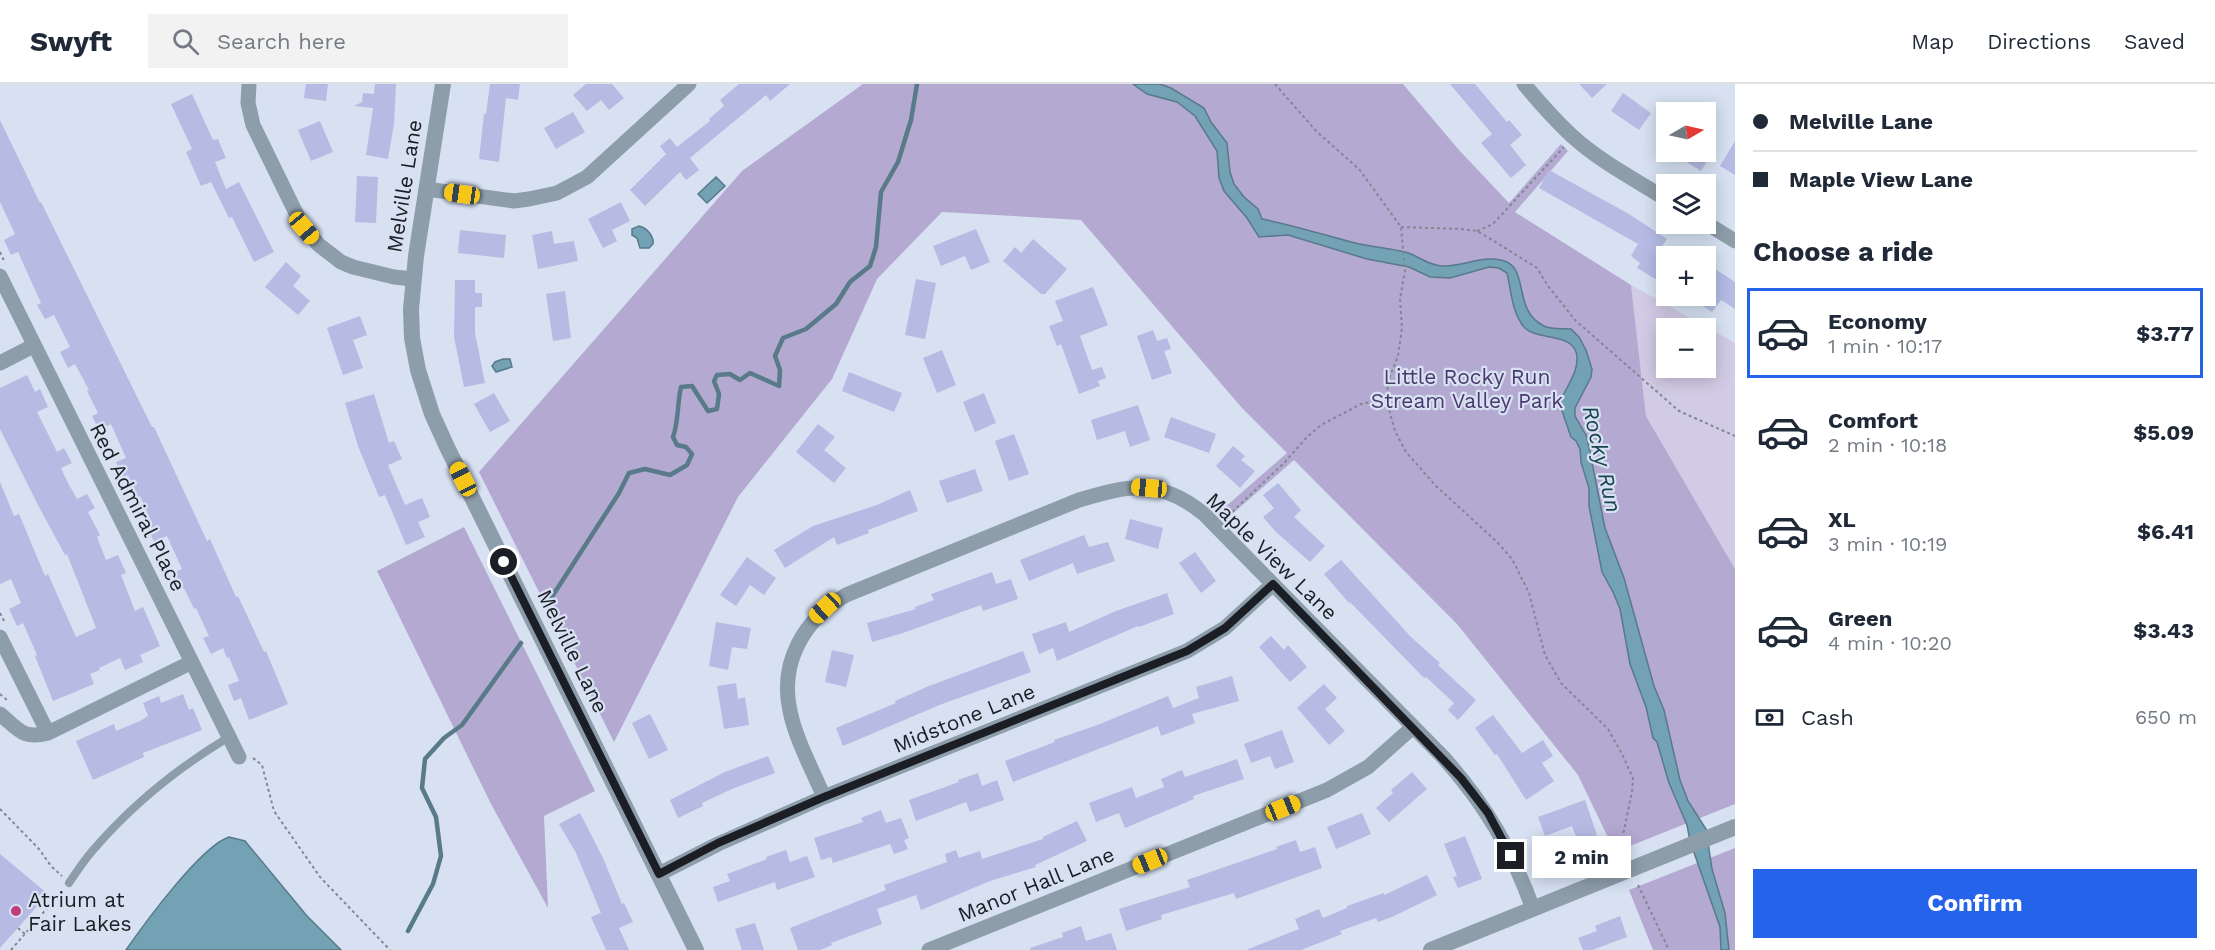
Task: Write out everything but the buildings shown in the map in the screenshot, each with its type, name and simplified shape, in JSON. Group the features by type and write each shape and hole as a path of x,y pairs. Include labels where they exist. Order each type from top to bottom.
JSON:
{"street":[{"path":"249,84 248,103 253,125 295,211 311,237 329,254 353,267 412,279"},
{"name":"Melville Lane","path":"443,84 412,279 412,338 418,370 432,414 696,950"},
{"path":"426,189 514,201 557,193 588,177 689,84"},
{"path":"1524,84 1548,112 1579,142 1656,193"},
{"path":"1716,229 1735,241"},
{"name":"Red Admiral Place","path":"0,276 239,757"},
{"path":"0,363 33,346"},
{"name":"Maple View Lane","path":"824,797 792,718 788,690 790,667 797,645 816,617 833,602 846,595 1079,500 1118,488 1149,488 1165,492 1197,508 1461,778 1488,813 1501,835 1533,909"},
{"name":"Midstone Lane","path":"659,874 718,843 824,797 1187,651 1225,628 1273,584"},
{"path":"5,635 48,733"},
{"path":"0,714 21,732 34,737 48,733 192,662"},
{"name":"Manor Hall Lane","path":"929,950 1327,790 1368,767 1413,727"},
{"path":"1431,950 1727,830"}],"lane":[{"path":"69,883 92,850 116,825 177,772 229,737"}],"path":[{"path":"1275,84 1316,130 1359,169 1401,228 1405,270 1400,299 1402,328 1398,356 1389,379 1386,399 1395,431 1406,452 1436,486 1497,542 1512,559 1529,593 1545,655 1561,684 1608,729 1622,754 1633,777 1623,835 1625,852"},
{"path":"1477,231 1492,224 1564,147"},
{"path":"1401,228 1430,227 1477,231 1537,268 1575,320 1679,411 1735,436"},
{"path":"1216,526 1321,425 1361,404 1386,399"},
{"path":"0,613 5,635"},
{"path":"239,757 251,756 262,765 274,811 320,877 390,950"},
{"path":"0,809 69,883 11,950"},
{"path":"1638,885 1669,950"},
{"path":"18,928 25,934"}],"shaded area":[{"path":"1631,285 1656,299 1656,306 1669,306 1690,318 1656,318 1656,378 1716,378 1716,332 1735,343 1735,569 1646,416"}],"green space":[{"name":"Little Rocky Run Stream Valley Park","path":"863,84 1403,84 1459,150 1509,203 1561,144 1568,151 1515,212 1631,285 1646,416 1735,569 1735,804 1615,852 1578,775 1457,624 1294,460 1231,515 1224,508 1287,453 1242,408 1081,220 942,212 877,279 832,379 738,497 614,742 479,472 742,171"},
{"path":"464,527 595,791 544,816 548,908 491,804 377,571"},
{"path":"1735,848 1735,950 1653,950 1629,890"}],"water":[{"name":"Rocky Run","path":"1133,84 1160,84 1204,108 1211,122 1227,143 1230,172 1234,184 1258,209 1262,219 1355,243 1405,252 1438,266 1491,259 1507,262 1517,274 1525,302 1535,320 1547,327 1571,329 1579,337 1592,369 1591,377 1575,408 1575,416 1587,437 1605,528 1624,578 1654,686 1664,710 1680,780 1688,801 1706,829 1712,869 1725,913 1729,950 1721,950 1720,927 1690,841 1687,825 1669,783 1657,742 1653,738 1646,707 1630,664 1620,609 1602,572 1589,506 1589,488 1581,462 1580,449 1571,437 1560,405 1577,364 1575,349 1570,343 1530,332 1524,327 1514,308 1507,273 1499,268 1489,267 1450,278 1430,277 1409,267 1367,259 1288,235 1259,237 1247,218 1224,191 1219,178 1217,151 1195,116 1177,102 1147,94"},
{"path":"716,177 725,186 707,203 698,194"},
{"path":"639,226 651,235 653,244 649,248 640,248 637,238 632,235 632,229"},
{"path":"503,359 510,359 512,367 496,372 492,366"},
{"path":"229,837 245,841 307,916 341,950 126,950 159,905 189,870 217,843"}],"waterway":[{"path":"546,606 619,493 629,473 645,469 670,475 687,465 692,454 686,447 677,445 673,437 681,387 692,386 708,411 717,409 719,394 714,381 717,375 730,374 740,380 750,373 779,386 780,370 775,356 783,338 806,329 836,304 850,282 870,266 876,247 881,192 898,162 911,120 917,84"},
{"path":"408,931 433,884 441,856 436,817 422,788 425,759 444,738 462,725 521,643"}],"place":[{"name":"Atrium at Fair Lakes","path":"16,911"}],"route":[{"path":"504,562 659,874 676,863 718,843 824,797 1187,651 1225,628 1255,603 1273,584 1443,757 1488,813 1511,856"}]}
